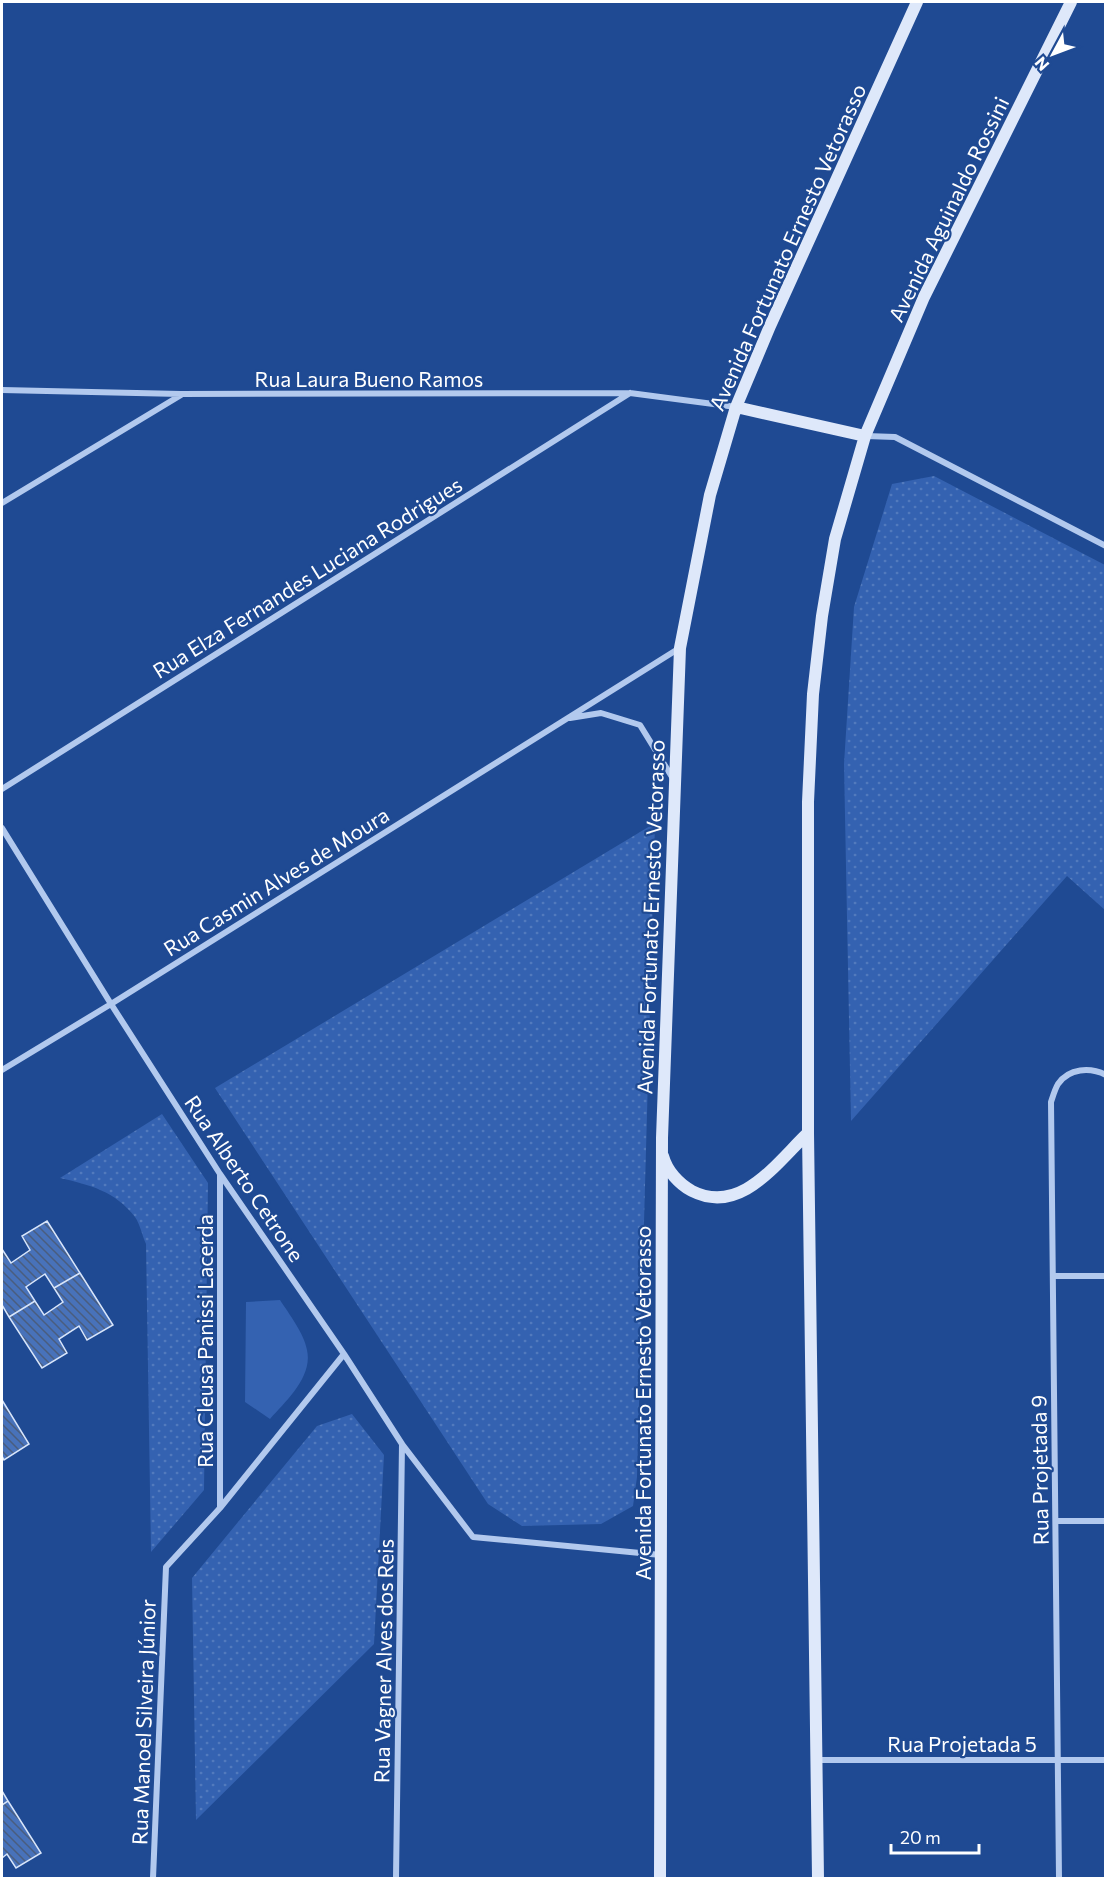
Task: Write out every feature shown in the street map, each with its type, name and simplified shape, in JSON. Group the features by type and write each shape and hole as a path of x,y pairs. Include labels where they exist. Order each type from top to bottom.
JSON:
{"street":[{"name":"Avenida Fortunato Ernesto Vetorasso","path":"660,1878 662,1149 680,648 710,495 736,407 770,326 917,2"},
{"name":"Avenida Aguinaldo Rossini","path":"865,436 924,297 1071,2"},
{"name":"Rua Laura Bueno Ramos","path":"2,390 181,394 630,393 736,407"},
{"name":"Rua Elza Fernandes Luciana Rodrigues","path":"2,789 630,393"},
{"path":"2,503 181,394"},
{"path":"736,407 865,436 895,437 1106,546"},
{"path":"818,1878 808,1133 808,802 813,694 822,616 835,539 865,436"},
{"name":"Rua Casmin Alves de Moura","path":"2,1070 680,648"},
{"name":"Rua Casmin Alves de Moura","path":"566,719 601,713 640,724 675,781"},
{"name":"Rua Alberto Cetrone","path":"2,828 220,1174 344,1354 402,1444 473,1537 662,1555"},
{"name":"Rua Projetada 9","path":"1059,1878 1051,1102 1058,1083 1075,1071 1095,1070 1106,1075"},
{"path":"662,1149 670,1171 687,1188 708,1197 726,1197 753,1187 808,1133"},
{"name":"Rua Cleusa Panissi Lacerda","path":"220,1174 220,1508"},
{"path":"1053,1276 1106,1276"},
{"path":"220,1508 344,1354"},
{"name":"Rua Vagner Alves dos Reis","path":"396,1878 402,1444"},
{"name":"Rua Manoel Silveira Júnior","path":"153,1878 166,1567 220,1508"},
{"path":"1056,1521 1106,1521"},
{"name":"Rua Projetada 5","path":"818,1760 1106,1760"}],"shaded area":[{"path":"934,476 1105,565 1105,910 1067,876 851,1121 844,764 854,607 892,484"},
{"path":"655,823 637,1477 633,1506 601,1524 522,1526 488,1504 215,1088"},
{"path":"162,1114 208,1183 204,1490 151,1552 146,1244 135,1217 119,1201 101,1190 60,1178"},
{"path":"280,1300 303,1337 308,1360 297,1388 270,1419 245,1402 246,1302"},
{"path":"352,1414 384,1455 374,1644 196,1820 192,1578 317,1426"}],"building":[{"path":"47,1221 80,1273 54,1288 45,1274 26,1287 35,1301 9,1317 2,1305 2,1249 11,1263 30,1250 22,1236"},
{"path":"80,1273 113,1325 87,1340 79,1326 59,1339 67,1353 42,1368 9,1317 35,1301 44,1315 63,1302 54,1288"},
{"path":"2,1400 29,1444 4,1460 2,1456"},
{"path":"2,1791 8,1801 2,1805"},
{"path":"8,1801 41,1853 16,1868 7,1854 2,1858 2,1805"}]}
